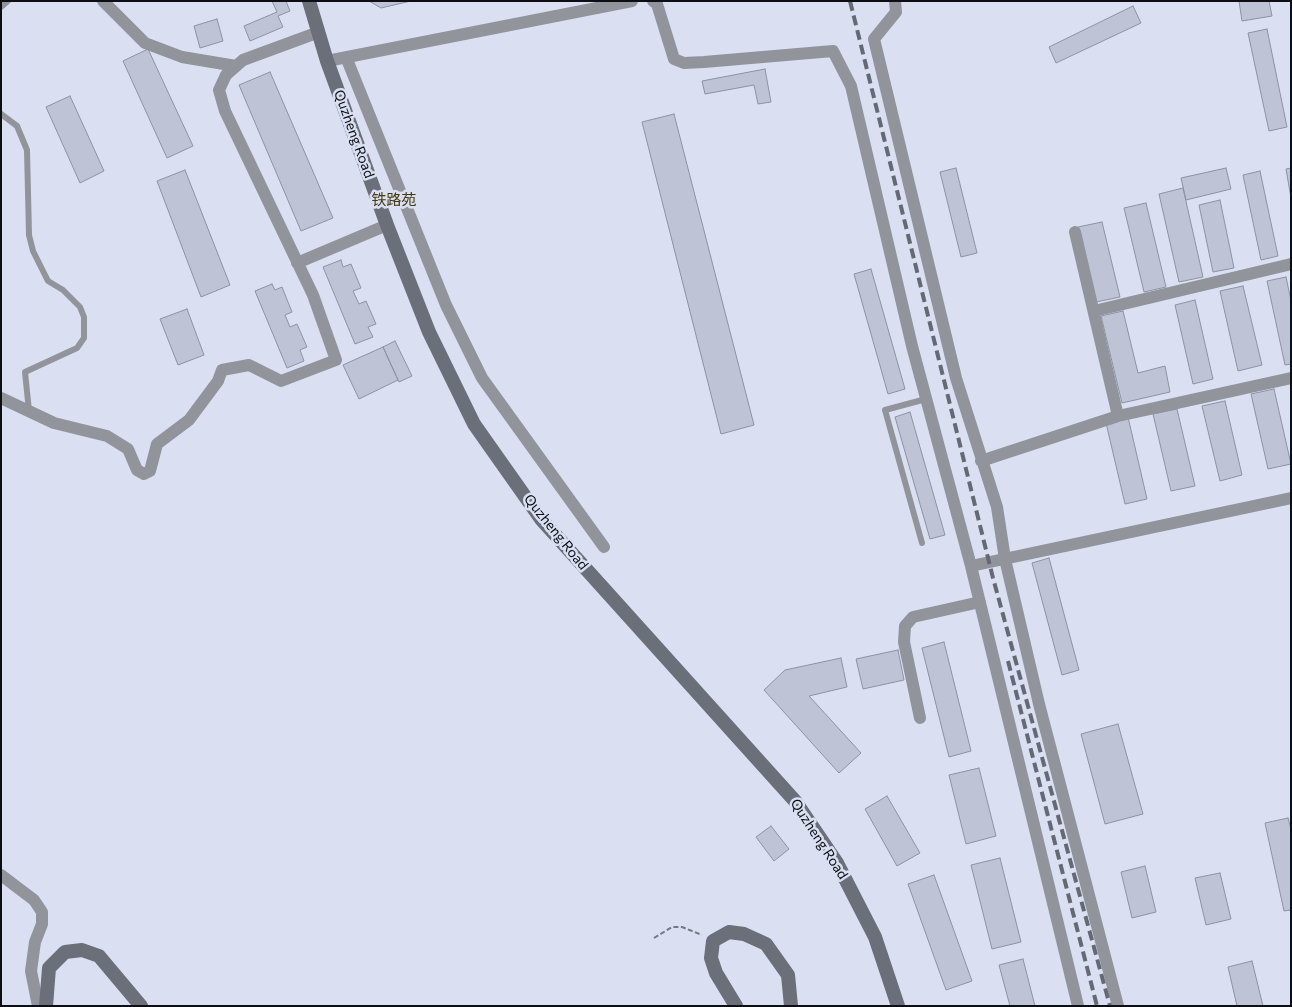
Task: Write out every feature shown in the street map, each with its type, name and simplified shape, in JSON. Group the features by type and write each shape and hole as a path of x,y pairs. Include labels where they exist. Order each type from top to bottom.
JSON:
{"main road":[{"name":"Quzheng Road","path":"309,1 327,61 387,226 429,332 474,424 541,519 795,801 838,863 875,937 898,1006"},
{"path":"736,1006 716,973 711,958 713,941 729,932 744,934 766,944 788,975 791,1006"},
{"path":"46,1006 49,968 65,952 82,950 99,956 141,1006"}],"street":[{"path":"103,1 145,43 182,58 236,66"},
{"path":"327,61 632,1"},
{"path":"653,1 657,4 674,59 684,63 833,51 851,86 926,399 971,566 1078,1006"},
{"path":"895,1 896,12 874,39 956,378 997,507 1005,558 1039,704 1118,1006"},
{"path":"1,398 54,423 107,436 128,449 139,472 144,474 148,473 157,444 189,420 218,381 222,370 249,365 281,381 336,360 313,295 225,111 218,90 226,74 243,60 319,32"},
{"path":"346,57 446,305 482,378 604,547"},
{"path":"297,263 387,226"},
{"path":"1075,232 1118,416"},
{"path":"1094,311 1291,264"},
{"path":"981,461 1118,416 1291,378"},
{"path":"971,566 1291,498"},
{"path":"920,718 904,642 904,626 913,617 980,602"},
{"path":"1,875 34,900 42,912 42,924 35,942 32,971 38,1006"}],"lane":[{"path":"1,7 8,1"},
{"path":"1,114 17,126 27,150 29,235 33,251 48,281 63,290 80,307 84,317 84,338 76,348 25,372 29,411"},
{"path":"922,543 885,410 926,399"}],"path":[{"path":"654,938 672,927 682,927 713,941"}],"building":[{"path":"272,1 286,1 290,11 278,16 283,27 250,41 244,26 277,12"},
{"path":"369,1 411,1 381,8"},
{"path":"1239,1 1269,1 1272,16 1242,21"},
{"path":"1133,6 1141,23 1056,63 1049,47"},
{"path":"217,19 223,41 200,48 194,26"},
{"path":"1267,29 1287,127 1269,131 1248,33"},
{"path":"148,49 193,146 167,158 123,61"},
{"path":"765,69 771,102 758,104 754,85 705,94 702,81"},
{"path":"270,72 333,218 301,231 239,85"},
{"path":"70,96 104,171 80,183 46,107"},
{"path":"674,114 754,425 721,434 642,122"},
{"path":"956,168 977,253 961,257 940,172"},
{"path":"1226,168 1231,189 1186,200 1181,178"},
{"path":"1291,168 1291,198 1286,169"},
{"path":"185,170 230,285 201,297 157,181"},
{"path":"1260,171 1278,256 1261,260 1243,175"},
{"path":"1183,188 1203,277 1179,282 1159,194"},
{"path":"1220,200 1234,268 1213,272 1199,205"},
{"path":"1146,203 1166,287 1144,292 1124,208"},
{"path":"1102,222 1120,297 1096,302 1078,227"},
{"path":"341,260 343,267 351,264 361,288 353,291 359,304 366,301 376,324 368,327 373,337 355,344 323,267"},
{"path":"871,269 905,389 888,394 854,274"},
{"path":"1286,277 1291,301 1291,364 1285,365 1267,281"},
{"path":"272,284 275,290 282,287 292,312 285,315 290,327 297,324 307,347 300,350 304,361 287,368 255,291"},
{"path":"1243,286 1262,365 1238,371 1220,291"},
{"path":"1195,300 1213,379 1193,384 1175,305"},
{"path":"187,309 204,355 178,365 160,319"},
{"path":"1123,311 1138,373 1165,366 1170,392 1122,403 1101,316"},
{"path":"395,341 412,376 399,382 383,347"},
{"path":"383,347 398,380 359,399 343,365"},
{"path":"1274,389 1291,464 1268,469 1251,394"},
{"path":"1225,401 1242,475 1220,481 1202,406"},
{"path":"1177,409 1195,486 1171,491 1153,414"},
{"path":"910,412 945,535 930,539 895,417"},
{"path":"1128,417 1147,499 1125,504 1106,423"},
{"path":"1049,558 1079,670 1062,675 1032,563"},
{"path":"944,642 971,751 949,757 922,648"},
{"path":"898,650 904,680 863,689 856,659"},
{"path":"841,658 847,687 809,696 861,753 839,773 764,690 785,670"},
{"path":"1118,724 1143,814 1105,824 1081,734"},
{"path":"979,768 996,836 966,844 949,775"},
{"path":"887,796 920,853 897,866 865,809"},
{"path":"1288,818 1291,829 1291,910 1284,911 1265,823"},
{"path":"771,826 789,849 774,861 756,837"},
{"path":"1000,858 1021,942 992,949 971,865"},
{"path":"1145,866 1156,912 1132,918 1121,872"},
{"path":"1220,873 1231,919 1206,925 1195,878"},
{"path":"934,875 972,981 946,990 908,884"},
{"path":"1023,959 1035,1006 1010,1006 999,965"},
{"path":"1252,961 1263,1006 1237,1006 1228,967"}],"railway":[{"path":"850,1 993,578 1110,1006"},
{"path":"1008,661 1097,1006"}],"district":[{"name":"铁路苑","path":"394,200"}]}
